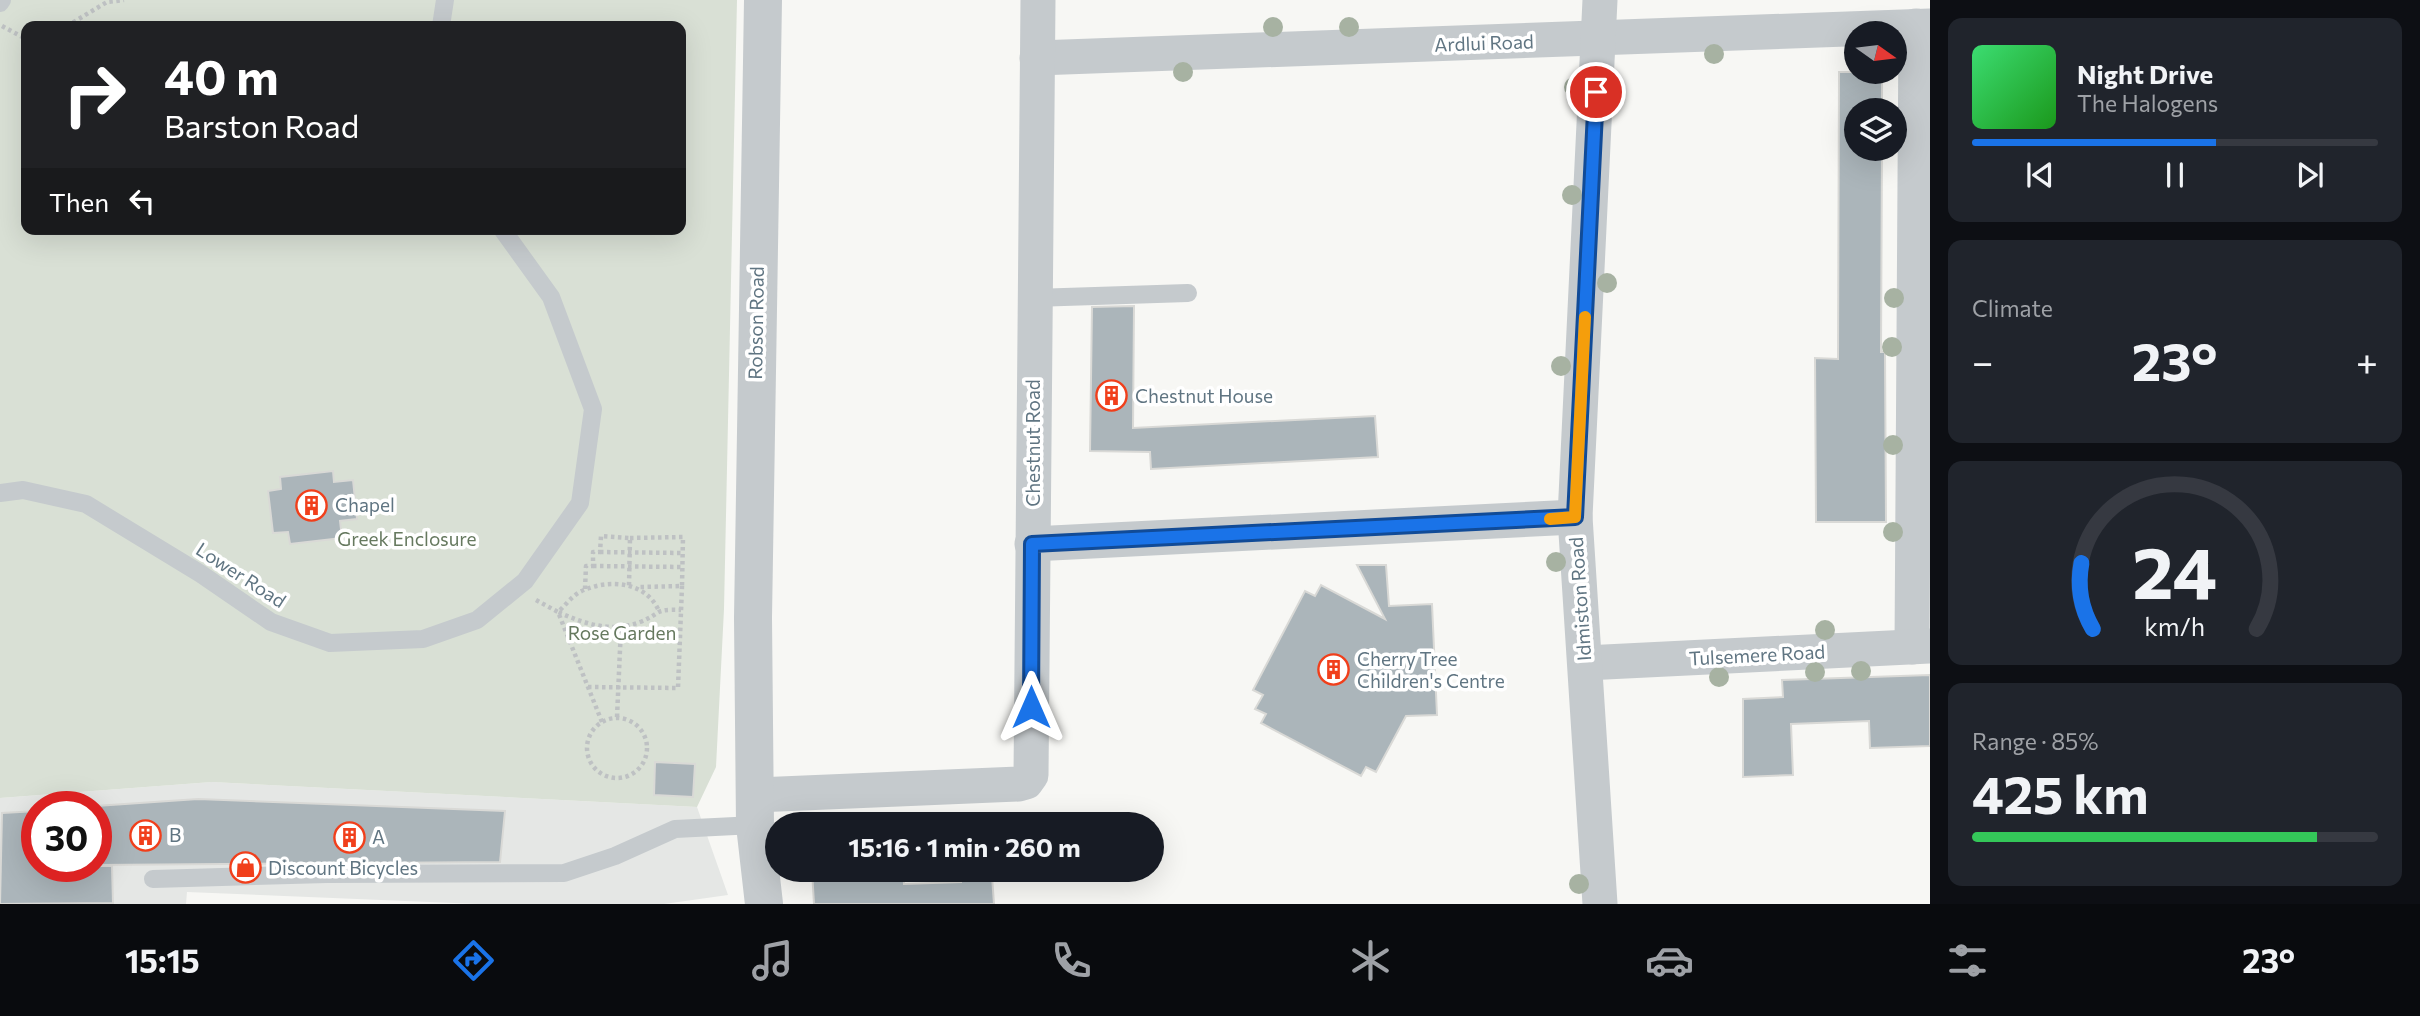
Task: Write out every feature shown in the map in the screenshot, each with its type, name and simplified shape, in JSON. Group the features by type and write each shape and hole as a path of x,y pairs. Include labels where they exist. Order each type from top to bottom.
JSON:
{"street":[{"name":"Robson Road","path":"763,0 755,390 755,645 756,810 764,904"},
{"name":"Chestnut Road","path":"756,810 1026,782 1031,775 1033,298 1038,0"},
{"name":"Idmiston Road","path":"1600,0 1575,517 1600,904"},
{"name":"Ardlui Road","path":"1037,58 1598,40 1923,26"},
{"path":"1921,647 1923,26"},
{"path":"1032,544 1575,517"},
{"name":"Tulsemere Road","path":"1585,663 1921,647"}],"lane":[{"path":"442,21 445,0"},
{"name":"Lower Road","path":"0,493 23,490 86,504 201,573 271,622 330,643 423,639 477,620 519,586 580,503 593,409 551,297 506,235"},
{"path":"1033,298 1188,293"},
{"path":"153,879 327,874 564,873 615,856 675,830 756,810"}],"path":[{"path":"75,21 107,2 124,0"},
{"path":"0,24 21,36"},
{"path":"588,687 678,688 683,537 601,536 600,552"},
{"path":"630,538 632,587"},
{"path":"593,566 593,552 682,553"},
{"path":"585,589 586,566 682,567"},
{"path":"519,586 538,603 600,627 621,627 642,621 658,609 681,610"},
{"path":"558,612 585,589 682,586"},
{"path":"632,587 652,596 658,609"},
{"path":"558,612 602,722"},
{"path":"617,718 621,627"},
{"path":"617,718 636,724 646,741 644,761 630,775 611,777 601,773 589,757 590,737 602,722 617,718"}],"shaded area":[{"path":"212,782 697,807 728,895 664,904 478,904 187,892 186,904 0,904 0,798 21,796 21,882 112,882 112,791 93,791"}],"green space":[{"path":"0,0 737,0 724,609 716,767 697,807 212,782 93,791 21,791 21,796 0,798"}],"building":[{"path":"1839,72 1844,72 1844,84 1882,84 1882,98 1844,98 1844,161 1882,161 1881,352 1885,352 1886,522 1816,522 1815,358 1838,359"},
{"path":"1134,306 1133,428 1375,416 1378,457 1151,469 1150,452 1090,451 1092,307"},
{"name":"Chapel","path":"333,471 334,482 353,480 357,519 340,521 342,538 290,544 288,532 273,533 268,491 281,489 280,477"},
{"name":"Cherry Tree Children's Centre","path":"1357,565 1386,565 1389,606 1432,604 1437,715 1406,716 1376,772 1366,767 1361,776 1261,723 1266,714 1255,709 1263,695 1253,690 1305,591 1315,596 1321,585 1385,619"},
{"path":"1930,675 1930,746 1870,748 1869,721 1791,724 1793,775 1743,777 1743,699 1783,697 1782,680"},
{"path":"655,762 695,764 693,797 654,795"},
{"name":"A","path":"198,799 505,811 500,862 112,865 112,805"},
{"path":"21,812 21,882 112,882 112,866 113,903 0,904 2,813"},
{"path":"813,882 992,882 994,904 814,904"}],"slow traffic":[{"path":"1550,519 1575,517 1585,317"}],"place":[{"name":"Chestnut House","path":"1112,396"},
{"name":"Chapel","path":"312,505"},
{"name":"Cherry Tree Children's Centre","path":"1334,670"},
{"name":"B","path":"146,835"},
{"name":"A","path":"349,837"},
{"name":"Discount Bicycles","path":"245,868"}],"route":[{"path":"1031,707 1032,544 1575,517 1596,92"}],"park label":[{"name":"Greek Enclosure","path":"407,539"},
{"name":"Rose Garden","path":"622,633"}]}
